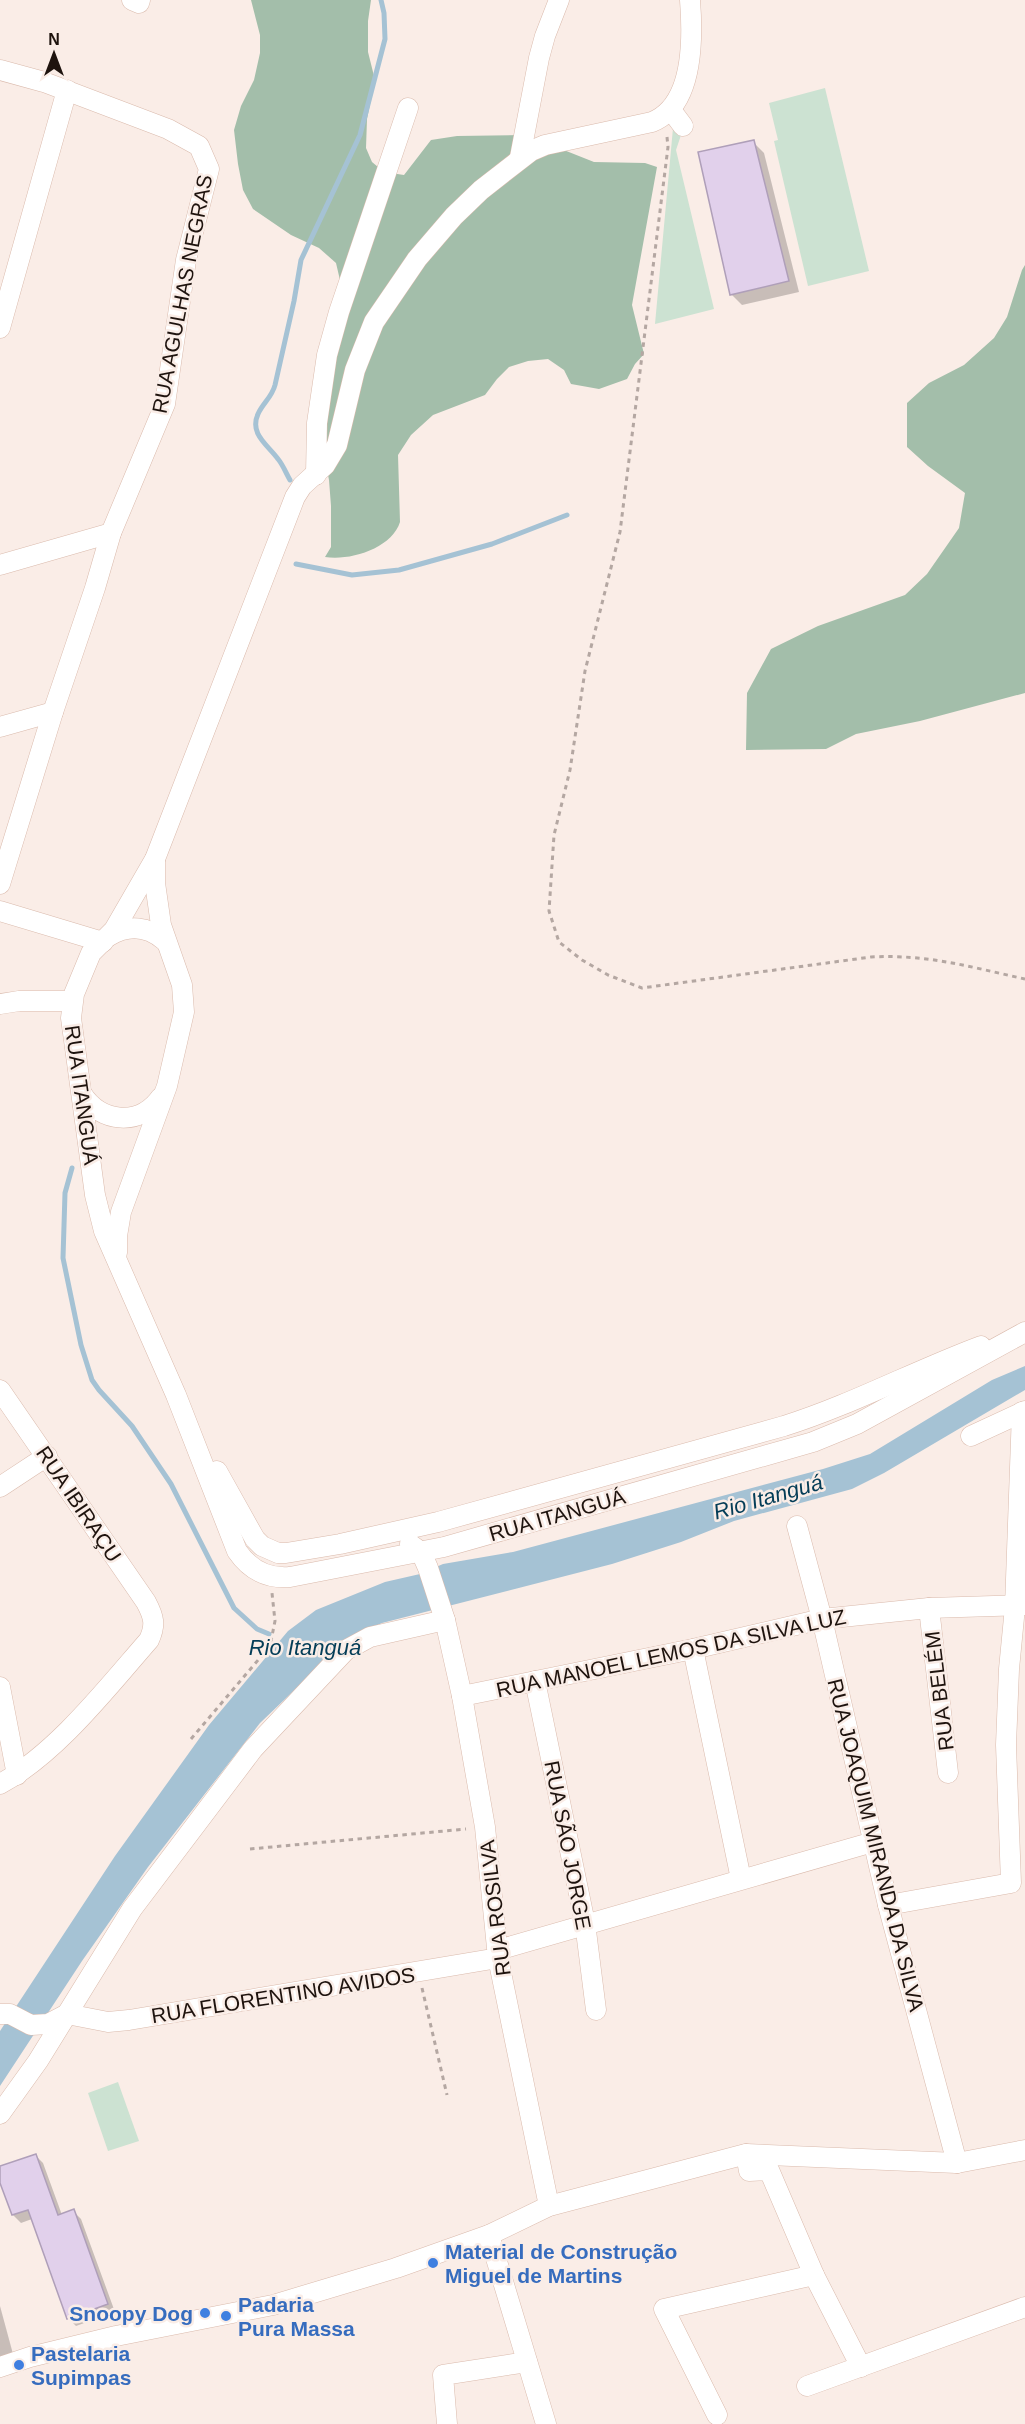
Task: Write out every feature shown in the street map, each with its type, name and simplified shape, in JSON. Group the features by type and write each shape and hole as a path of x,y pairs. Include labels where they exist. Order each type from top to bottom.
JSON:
{"street":[{"path":"132,0 139,3 140,0"},
{"path":"520,158 539,58 545,36 560,0"},
{"path":"671,118 690,57 692,20 690,0"},
{"name":"RUA AGULHAS NEGRAS","path":"0,70 67,90 168,129 199,146 209,169 186,260 165,404 111,533 95,588 52,712 0,884"},
{"path":"0,327 67,90"},
{"path":"316,475 317,423 327,355 408,108"},
{"name":"RUA ITANGUÁ","path":"671,118 545,145 520,158 481,190 448,223 417,259 386,301 374,322 355,370 337,445 325,465 303,486 292,503 155,859 106,939 91,952 72,1001 71,1018 99,1213 176,1395 237,1551 251,1568 270,1576 290,1577 424,1560 490,1534 813,1442 857,1424 944,1378 1025,1330"},
{"path":"0,565 111,533"},
{"path":"0,727 52,712"},
{"name":"RUA ITANGUÁ","path":"118,1262 117,1236 121,1212 167,1086 181,1027 184,997 178,973 165,941 158,908 155,859"},
{"path":"0,911 106,939 125,929 142,928 165,941"},
{"path":"0,1004 19,1001 72,1001"},
{"path":"82,1094 100,1113 128,1118 138,1116 156,1105 167,1086"},
{"name":"RUA ITANGUÁ","path":"176,1395 250,1531 262,1546 270,1551 286,1553 393,1533 528,1498 803,1420 931,1365 1025,1330"},
{"name":"RUA IBIRAÇU","path":"0,1390 147,1602 154,1621 149,1640 78,1721 9,1780"},
{"path":"888,1905 1011,1883 1006,1745 1009,1669 1020,1606 1023,1411 971,1436"},
{"path":"0,1487 47,1456"},
{"name":"RUA JOAQUIM MIRANDA DA SILVA","path":"797,1526 822,1619 888,1905 957,2163"},
{"path":"393,1533 424,1560"},
{"name":"RUA ROSILVA","path":"424,1560 443,1615 462,1696 485,1827 498,1954 549,2206"},
{"name":"RUA MANOEL LEMOS DA SILVA LUZ","path":"462,1696 822,1619 929,1608 1020,1606"},
{"name":"RUA BELÉM","path":"929,1608 948,1773"},
{"path":"0,2114 38,2061 132,1909 253,1749 333,1661 346,1650 370,1637 443,1615"},
{"path":"693,1648 741,1879"},
{"name":"RUA SÃO JORGE","path":"535,1681 585,1923 596,2010"},
{"path":"0,1687 9,1780"},
{"name":"RUA FLORENTINO AVIDOS","path":"67,2014 108,2022 129,2020 419,1972 498,1954 585,1923 873,1842"},
{"path":"5,2013 32,2025 48,2024 67,2014"},
{"path":"0,2367 30,2357 116,2336 273,2305 396,2268 489,2235 549,2206 746,2154 957,2163 1025,2150"},
{"path":"746,2154 749,2171 769,2170 814,2275 861,2367"},
{"path":"489,2235 546,2424"},
{"path":"717,2415 664,2309 814,2275"},
{"path":"807,2386 1025,2307"},
{"path":"447,2424 443,2376 527,2362"}],"path":[{"path":"671,118 666,134 668,147 620,532 585,671 570,770 554,835 549,911 559,942 582,960 608,975 642,988 871,957 903,955 935,958 1025,979"},
{"path":"190,1739 270,1646 275,1622 270,1576"},
{"path":"250,1849 485,1827"},
{"path":"419,1972 447,2095"}],"green space":[{"path":"251,0 371,0 368,52 375,80 367,119 366,148 372,162 384,172 404,175 431,140 457,136 526,135 594,162 645,163 657,167 632,305 644,354 635,364 627,379 599,389 571,384 564,370 548,359 528,361 509,367 485,395 433,415 411,435 398,455 400,522 396,531 380,546 358,555 325,557 331,547 331,506 329,480 320,434 343,293 336,263 319,248 291,235 253,209 243,190 234,130 241,106 254,80 260,53 260,35"},
{"path":"825,88 869,271 808,286 774,141 778,140 769,103"},
{"path":"673,128 681,135 676,150 714,309 655,324"},
{"path":"1025,265 1025,693 920,721 856,734 826,749 746,750 747,693 771,649 818,626 905,595 927,574 959,528 965,493 928,466 907,447 907,403 929,383 964,365 994,338 1007,317"},
{"path":"118,2082 139,2141 108,2151 88,2093"}],"water":[{"name":"Rio Itanguá","path":"1025,1366 1025,1390 884,1473 852,1489 734,1521 681,1542 612,1564 382,1623 349,1638 260,1723 148,1867 82,1961 0,2086 0,2031 115,1856 209,1725 288,1631 316,1610 385,1582 420,1574 443,1564 513,1552 823,1469 870,1454 992,1380"}],"building":[{"path":"754,140 789,281 730,295 698,152"},
{"path":"36,2154 58,2215 74,2209 108,2304 67,2319 28,2210 12,2215 0,2183 0,2166"}],"waterway":[{"path":"290,480 280,461 258,433 256,421 275,385 301,260 360,135 385,39 381,0"},
{"path":"296,564 352,575 399,570 492,544 567,515"},
{"path":"72,1168 65,1193 63,1258 81,1345 92,1380 132,1426 171,1484 234,1608 257,1629 269,1634"}],"place":[{"name":"Material de Construção Miguel de Martins","path":"433,2263"},
{"name":"Snoopy Dog","path":"205,2313"},
{"name":"Padaria Pura Massa","path":"226,2316"},
{"name":"Pastelaria Supimpas","path":"19,2365"}]}
